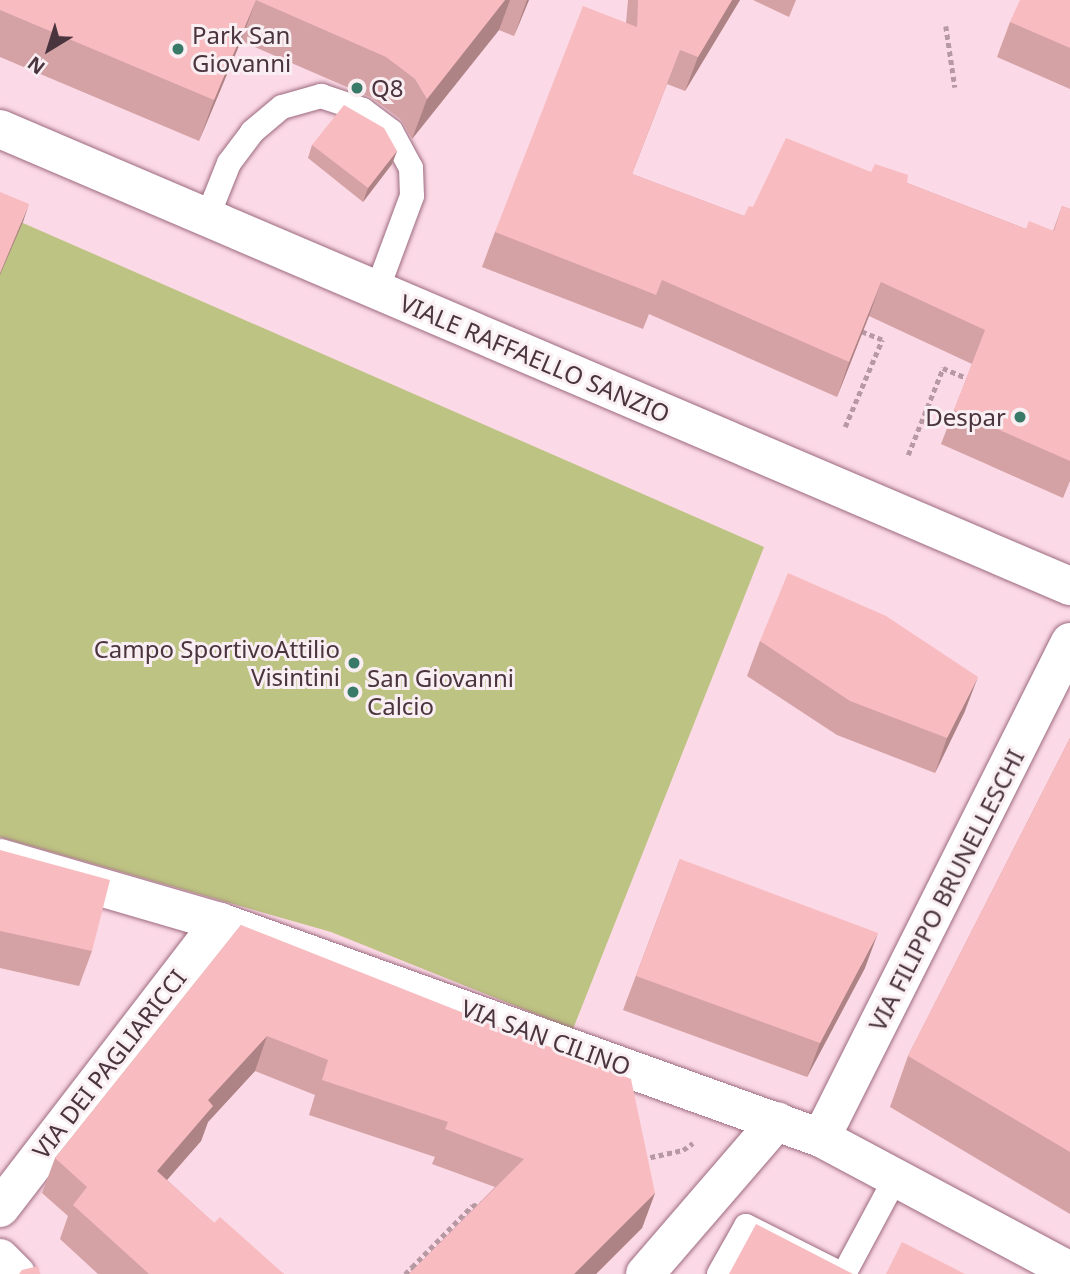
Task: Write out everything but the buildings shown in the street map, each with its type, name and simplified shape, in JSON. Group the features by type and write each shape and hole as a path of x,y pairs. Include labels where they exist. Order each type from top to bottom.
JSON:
{"street":[{"name":"VIALE RAFFAELLO SANZIO","path":"0,130 1070,586"},
{"name":"VIA FILIPPO BRUNELLESCHI","path":"821,1138 1070,642"},
{"name":"VIA SAN CILINO","path":"0,858 220,922 777,1121 821,1138 1070,1271"},
{"name":"VIA DEI PAGLIARICCI","path":"0,1208 220,922"},
{"path":"645,1274 777,1121"},
{"path":"0,1258 16,1274"}],"lane":[{"path":"207,218 229,163 252,132 282,107 321,96 363,110 391,131 411,168 412,196 377,290"},
{"path":"719,1274 746,1226 842,1274 895,1179"}],"path":[{"path":"946,26 955,87"},
{"path":"845,426 882,340 862,332"},
{"path":"908,455 943,368 967,379"},
{"path":"639,1160 683,1150"},
{"path":"405,1274 472,1206 497,1199"},
{"path":"412,1267 419,1274"}],"green space":[{"name":"Campo SportivoAttilio Visintini","path":"0,213 764,547 573,1029 331,932 0,837"}],"place":[{"name":"Park San Giovanni","path":"178,49"},
{"name":"Q8","path":"357,88"},
{"name":"Despar","path":"1020,417"},
{"name":"Campo SportivoAttilio Visintini","path":"354,663"},
{"name":"San Giovanni Calcio","path":"353,692"}]}
